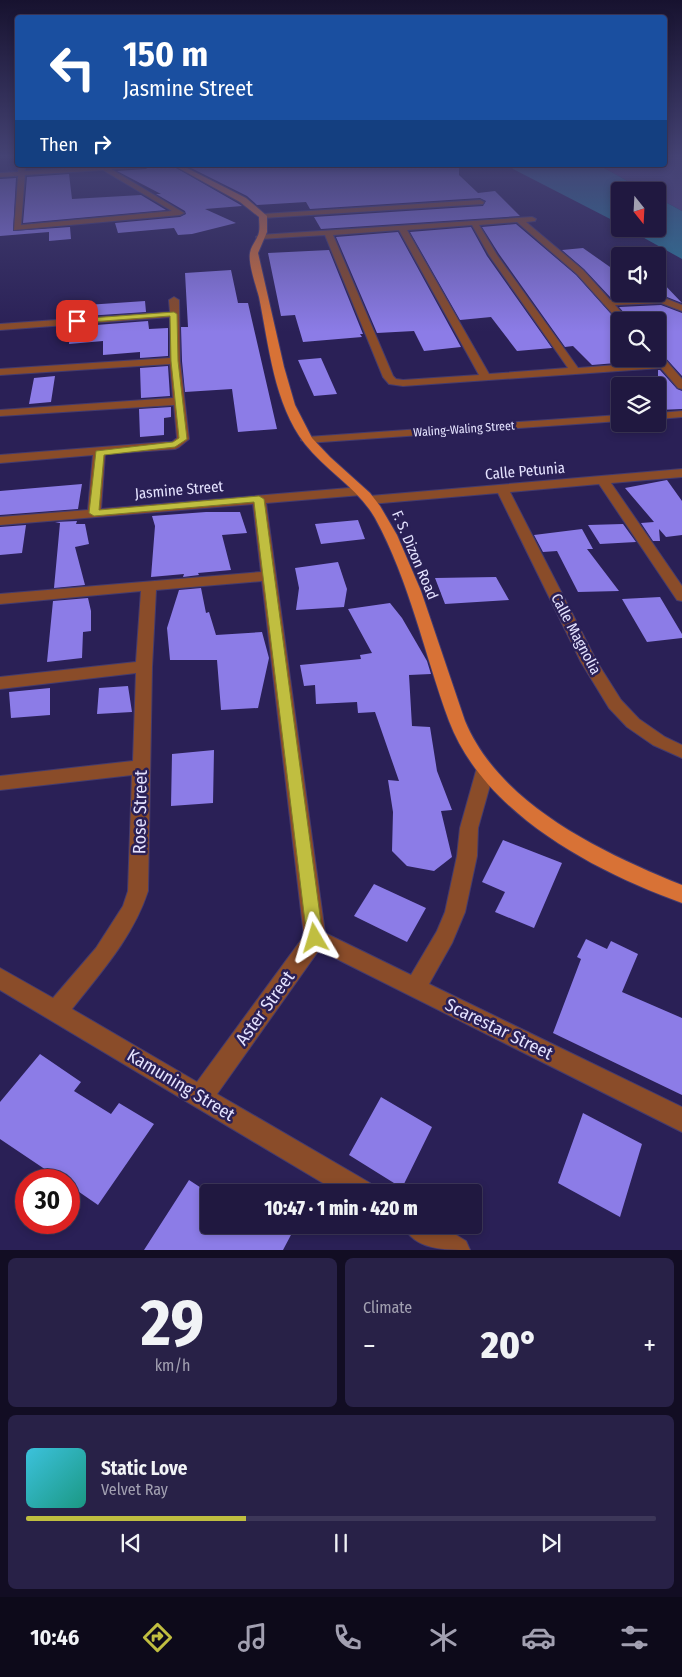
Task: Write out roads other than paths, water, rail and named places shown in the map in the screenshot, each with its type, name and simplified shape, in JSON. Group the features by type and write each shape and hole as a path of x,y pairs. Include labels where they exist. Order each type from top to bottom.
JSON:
{"main road":[{"name":"F. S. Dizon Road","path":"263,216 264,224 254,254 282,377 295,419 307,440 366,496 381,516 417,597 464,739 485,771 513,799 572,840 659,885 682,894"}],"street":[{"path":"18,215 17,228 155,215"},
{"path":"263,216 273,215"},
{"path":"260,237 532,219"},
{"path":"519,220 575,267 616,312"},
{"path":"474,223 493,255 575,371"},
{"path":"402,228 486,377"},
{"path":"328,233 388,377 393,382 403,383 613,367"},
{"path":"0,460 175,445 183,439 175,361 174,300"},
{"path":"608,302 662,300 682,308"},
{"path":"0,327 174,314"},
{"path":"0,372 175,361"},
{"path":"665,367 682,386"},
{"path":"0,413 180,401"},
{"path":"666,415 682,414"},
{"name":"Waling-Waling Street","path":"307,440 611,419"},
{"path":"94,513 99,453"},
{"name":"Calle Petunia","path":"366,496 502,489 682,473"},
{"path":"603,480 682,597"},
{"name":"Calle Magnolia","path":"502,489 589,662 615,704 633,723 658,740 682,752"},
{"name":"Jasmine Street","path":"0,521 259,499 366,496"},
{"path":"259,499 315,938"},
{"path":"0,599 268,576"},
{"name":"Rose Street","path":"55,1012 123,927 133,909 138,891 140,768 149,586"},
{"path":"0,683 144,667"},
{"path":"0,783 140,768"},
{"path":"416,987 445,936 455,912 467,856 469,828 485,771"},
{"name":"Scarestar Street","path":"315,938 682,1120"},
{"name":"Aster Street","path":"201,1097 315,938"},
{"name":"Kamuning Street","path":"0,978 348,1184"},
{"path":"431,1234 457,1250"}],"water":[{"path":"603,215 611,215 611,219"},
{"path":"666,215 682,215 682,259 666,250 666,247 660,247 644,238 666,238"}]}
